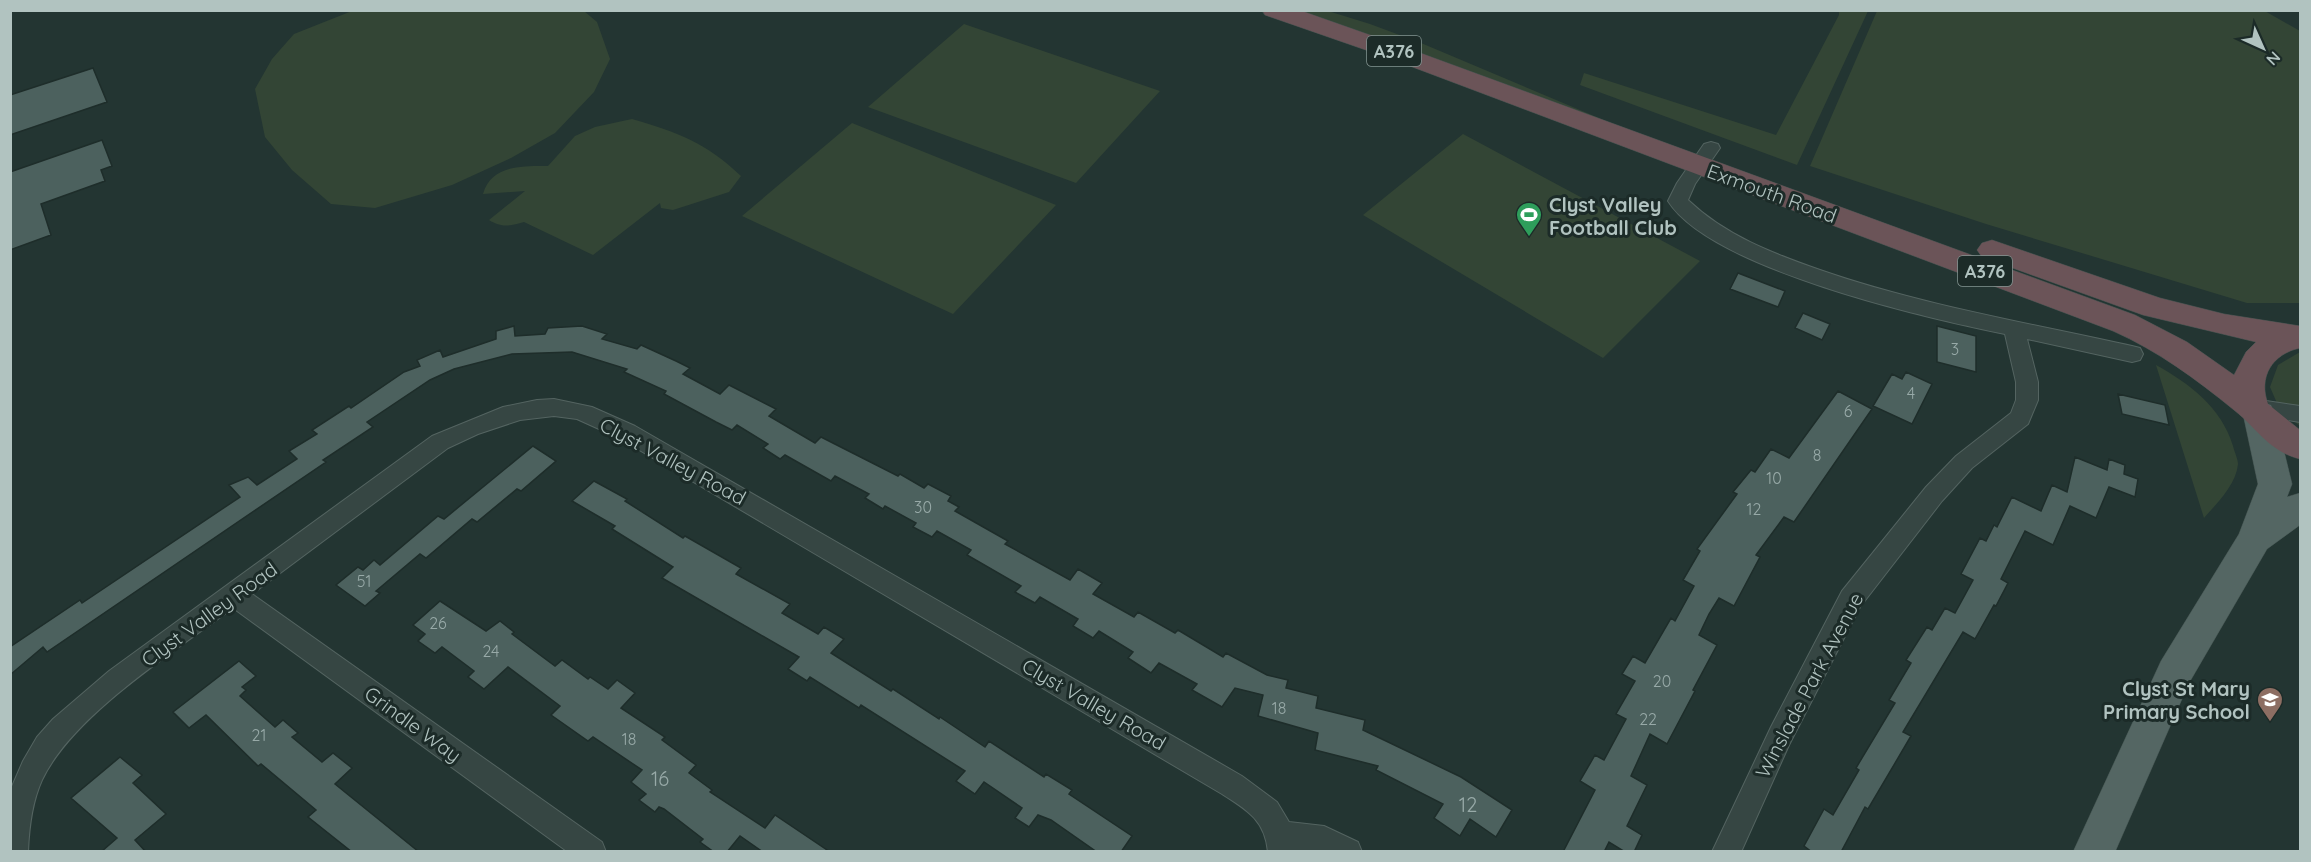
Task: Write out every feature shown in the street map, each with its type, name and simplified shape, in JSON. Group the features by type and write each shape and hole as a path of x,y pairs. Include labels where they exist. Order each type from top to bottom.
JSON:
{"highway":[{"name":"Exmouth Road","path":"1274,10 2154,307 2224,325 2298,337"},
{"name":"Exmouth Road","path":"1339,10 2146,332 2186,356 2256,411"},
{"name":"A376","path":"2298,337 2276,345 2258,357 2251,372 2249,390 2256,411 2301,447"}],"main road":[{"path":"2094,852 2174,673 2255,539 2275,483 2269,449 2256,411"},
{"path":"2255,539 2288,513 2301,507"}],"street":[{"path":"1706,157 1681,192 1678,201 1687,214 1714,232 1749,250 1809,274 1898,300 2132,354"},
{"name":"Winslade Park Avenue","path":"1726,852 1780,736 1851,599 1894,541 1934,494 1964,462 2020,418 2027,400 2027,381 2013,328"},
{"name":"Clyst Valley Road","path":"14,852 16,816 27,784 47,746 70,721 118,679 235,596 440,442 508,415 546,407 572,409 627,432 1232,784 1254,799 1273,818 1282,843 1323,840 1348,852"},
{"path":"2256,411 2301,414"},
{"name":"Grindle Way","path":"235,596 592,852"}],"green space":[{"path":"2263,10 2300,31 2300,303 2247,303 1986,224 1810,166 1877,11"},
{"path":"352,11 584,11 597,22 610,59 594,92 555,133 511,158 452,185 375,208 331,204 292,170 265,137 255,89 272,59 294,34"},
{"path":"1293,11 1328,11 1370,24 1421,43 1637,134"},
{"path":"1839,11 1868,11 1797,165 1580,85 1584,73 1776,135 1839,15"},
{"path":"964,24 1160,91 1076,183 868,107"},
{"path":"632,119 691,140 728,164 741,176 729,192 673,210 661,208 660,203 593,255 524,222 506,226 489,220 525,191 483,194 487,184 500,172 518,167 548,166 575,136 595,127"},
{"path":"852,123 1056,205 953,314 742,216"},
{"name":"Clyst Valley Football Club","path":"1463,134 1700,261 1603,358 1363,215"},
{"path":"2300,352 2300,426 2280,410 2270,387 2278,365"},
{"path":"2156,365 2181,380 2212,408 2228,432 2237,457 2238,464 2234,479 2204,518"}],"building":[{"path":"93,68 107,102 10,135 10,95"},
{"path":"102,140 112,166 101,170 105,181 41,204 51,235 10,250 10,172"},
{"path":"1738,273 1785,291 1778,307 1730,289"},
{"path":"1803,313 1830,324 1822,340 1795,328"},
{"path":"514,326 515,336 545,334 548,328 582,326 607,334 602,339 637,349 641,345 676,361 690,368 683,374 720,394 729,385 776,409 769,416 815,443 821,437 898,476 900,474 924,488 928,484 951,496 948,501 959,507 955,511 1008,541 1005,544 1070,580 1078,569 1102,583 1093,594 1134,617 1138,612 1175,633 1178,630 1223,657 1226,653 1267,675 1288,680 1286,688 1318,696 1316,708 1365,720 1363,730 1461,777 1512,810 1496,837 1470,819 1460,836 1434,818 1443,804 1376,770 1378,766 1315,750 1318,733 1258,716 1263,695 1235,688 1222,707 1192,690 1197,684 1159,663 1151,673 1128,658 1133,652 1099,631 1093,638 1073,626 1078,619 1040,597 1035,603 1015,592 1021,586 967,555 971,550 937,531 932,537 913,527 916,523 885,506 883,509 865,498 869,494 835,476 831,481 785,455 780,459 763,448 768,444 737,425 732,430 716,422 664,394 666,391 624,372 627,369 572,352 512,354 454,369 430,380 367,422 373,427 323,460 326,462 47,652 43,647 10,675 10,647 80,600 82,603 240,497 229,485 248,477 257,485 297,459 289,451 317,434 312,430 349,406 351,408 404,372 420,366 417,360 440,350 443,357 496,339 496,331"},
{"path":"1937,326 1976,336 1976,372 1937,362"},
{"path":"1906,372 1932,384 1912,424 1873,406 1892,374 1902,379"},
{"path":"1838,391 1872,409 1794,522 1784,517 1756,555 1760,557 1734,606 1719,598 1709,614 1699,635 1717,645 1693,690 1695,691 1667,744 1650,734 1631,776 1647,785 1627,826 1642,835 1634,852 1625,852 1609,842 1604,852 1563,852 1595,790 1580,781 1595,755 1604,760 1626,719 1616,714 1635,681 1622,674 1633,656 1645,663 1671,618 1675,621 1694,586 1683,580 1700,551 1697,549 1737,494 1733,492 1751,470 1755,472 1771,449 1789,458"},
{"path":"2118,394 2165,405 2169,425 2122,414"},
{"path":"533,446 556,461 521,491 517,489 477,522 472,519 426,558 420,554 376,591 380,593 365,606 336,585 358,567 363,570 374,560 380,565 438,516 444,519"},
{"path":"2075,457 2107,470 2109,459 2125,465 2124,474 2138,479 2135,497 2109,487 2096,518 2070,506 2053,545 2025,531 2001,579 2008,583 1996,606 1994,605 1975,639 1963,632 1903,732 1911,736 1868,809 1865,807 1841,852 1812,852 1804,846 1824,809 1833,815 1859,770 1856,768 1895,703 1889,700 1911,663 1906,660 1927,627 1932,630 1945,608 1955,613 1973,580 1961,574 1980,538 1986,541 1994,525 1997,527 2012,497 2041,511 2052,485 2067,492"},
{"path":"594,481 627,499 625,501 683,538 685,536 741,568 736,574 790,604 782,613 818,634 824,627 844,639 831,653 891,691 893,689 939,719 940,717 985,747 989,741 1044,777 1046,774 1072,790 1069,794 1132,836 1121,852 1097,852 1051,820 1038,815 1029,827 1015,818 1022,808 984,782 975,794 956,781 965,771 861,705 859,708 810,677 807,681 788,669 799,657 662,578 673,567 612,529 615,526 572,501"},
{"path":"440,601 486,631 500,621 514,632 512,634 555,666 562,660 588,679 590,677 608,689 617,680 635,693 621,708 665,737 662,740 696,765 689,773 712,790 710,792 765,828 775,815 830,852 763,852 740,836 727,852 714,852 700,842 703,839 664,809 659,807 655,812 639,800 646,794 631,782 642,770 593,737 588,741 551,715 560,706 508,667 484,689 468,677 474,671 442,647 435,653 418,641 425,634 413,625"},
{"path":"239,661 256,676 242,687 246,690 240,696 275,727 283,720 298,733 292,737 322,762 333,753 352,768 335,784 419,852 352,852 308,817 316,810 261,764 258,766 206,715 189,728 173,712"},
{"path":"120,757 142,775 133,783 166,814 135,840 146,852 101,852 117,838 71,798"}],"place":[{"name":"Clyst Valley Football Club","path":"1529,238"},
{"name":"Clyst St Mary Primary School","path":"2270,723"}]}
